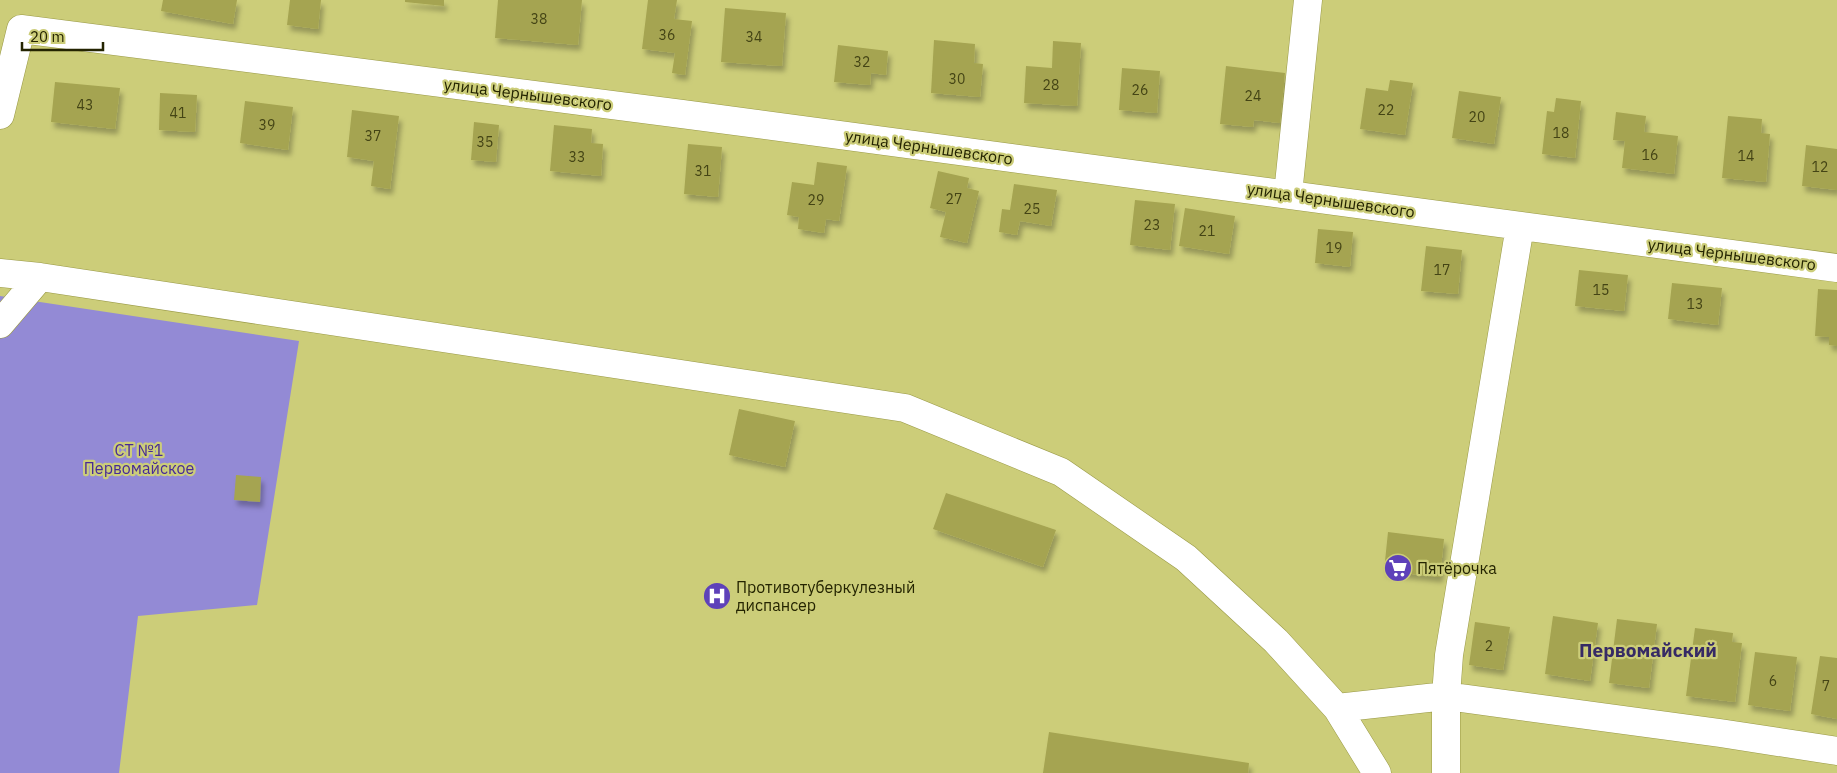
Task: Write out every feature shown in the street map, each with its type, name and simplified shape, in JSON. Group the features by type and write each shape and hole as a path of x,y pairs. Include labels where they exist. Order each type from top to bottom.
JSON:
{"street":[{"path":"1288,194 1308,0"},
{"name":"улица Чернышевского","path":"0,115 22,29 1288,194 1837,268"},
{"path":"1446,773 1446,696 1450,655 1520,226"},
{"path":"0,273 40,277 905,408 1061,472 1186,558 1276,641 1337,708 1377,773"},
{"path":"0,324 40,277"},
{"path":"1337,708 1446,696 1710,731 1837,751"}],"green space":[{"name":"СТ №1 Первомайское","path":"0,296 299,341 257,605 138,616 119,773 0,773"}],"building":[{"path":"163,0 237,0 233,24 161,11"},
{"path":"290,0 321,0 318,29 287,25"},
{"path":"405,0 444,0 444,6 405,2"},
{"path":"498,0 582,0 578,45 495,38"},
{"path":"648,0 677,0 674,19 692,21 685,75 672,73 675,53 642,49"},
{"path":"725,8 786,13 782,66 721,62"},
{"path":"934,40 975,44 974,63 983,64 980,97 931,93"},
{"path":"1053,41 1081,43 1077,106 1024,103 1026,66 1052,68"},
{"path":"838,45 888,51 886,75 871,73 870,85 834,82"},
{"path":"1226,66 1285,73 1280,123 1254,120 1253,127 1220,124"},
{"path":"1122,68 1160,71 1157,113 1119,110"},
{"path":"1390,80 1413,83 1405,135 1360,129 1366,88 1388,91"},
{"path":"55,82 120,88 115,129 51,122"},
{"path":"1459,91 1501,97 1494,144 1452,138"},
{"path":"160,93 197,95 195,132 159,130"},
{"path":"1556,98 1581,101 1575,158 1542,154 1547,111 1554,112"},
{"path":"245,101 293,107 288,150 240,143"},
{"path":"352,110 399,116 390,189 371,186 374,161 347,157"},
{"path":"1616,112 1646,116 1644,132 1678,136 1674,174 1622,168 1625,141 1613,140"},
{"path":"1728,116 1762,119 1761,133 1770,134 1766,182 1722,178"},
{"path":"474,122 499,125 496,162 471,160"},
{"path":"554,125 592,129 591,143 603,144 601,176 550,171"},
{"path":"688,144 722,147 718,197 684,194"},
{"path":"1806,145 1837,149 1837,190 1802,186"},
{"path":"817,162 847,166 839,221 826,219 824,233 798,229 799,217 787,215 792,182 814,185"},
{"path":"938,171 969,178 967,188 979,191 967,243 940,237 946,212 930,208"},
{"path":"1014,184 1057,190 1051,226 1020,221 1017,235 999,232 1002,209 1010,210"},
{"path":"1135,200 1175,204 1170,250 1130,245"},
{"path":"1185,208 1235,216 1229,254 1179,246"},
{"path":"1318,229 1353,232 1350,267 1315,263"},
{"path":"1426,246 1462,250 1458,294 1421,291"},
{"path":"1579,270 1628,275 1624,311 1575,306"},
{"path":"1672,283 1722,288 1718,325 1668,319"},
{"path":"1818,289 1837,290 1837,346 1829,345 1829,337 1815,336"},
{"path":"739,409 795,421 785,467 729,455"},
{"path":"236,475 261,477 260,502 234,500"},
{"path":"946,493 1056,530 1043,567 933,529"},
{"path":"1388,532 1444,539 1440,577 1384,571"},
{"path":"1553,616 1598,623 1590,681 1545,674"},
{"path":"1617,619 1657,624 1649,688 1609,683"},
{"path":"1475,622 1510,627 1503,670 1469,665"},
{"path":"1695,628 1733,633 1732,642 1742,643 1735,702 1686,696"},
{"path":"1755,652 1797,657 1790,711 1748,705"},
{"path":"1820,656 1837,658 1837,719 1811,714"},
{"path":"1049,732 1249,763 1248,773 1043,773"}],"place":[{"name":"Пятёрочка","path":"1398,568"},
{"name":"Противотуберкулезный диспансер","path":"717,596"}],"district":[{"name":"Первомайский","path":"1648,650"}]}
